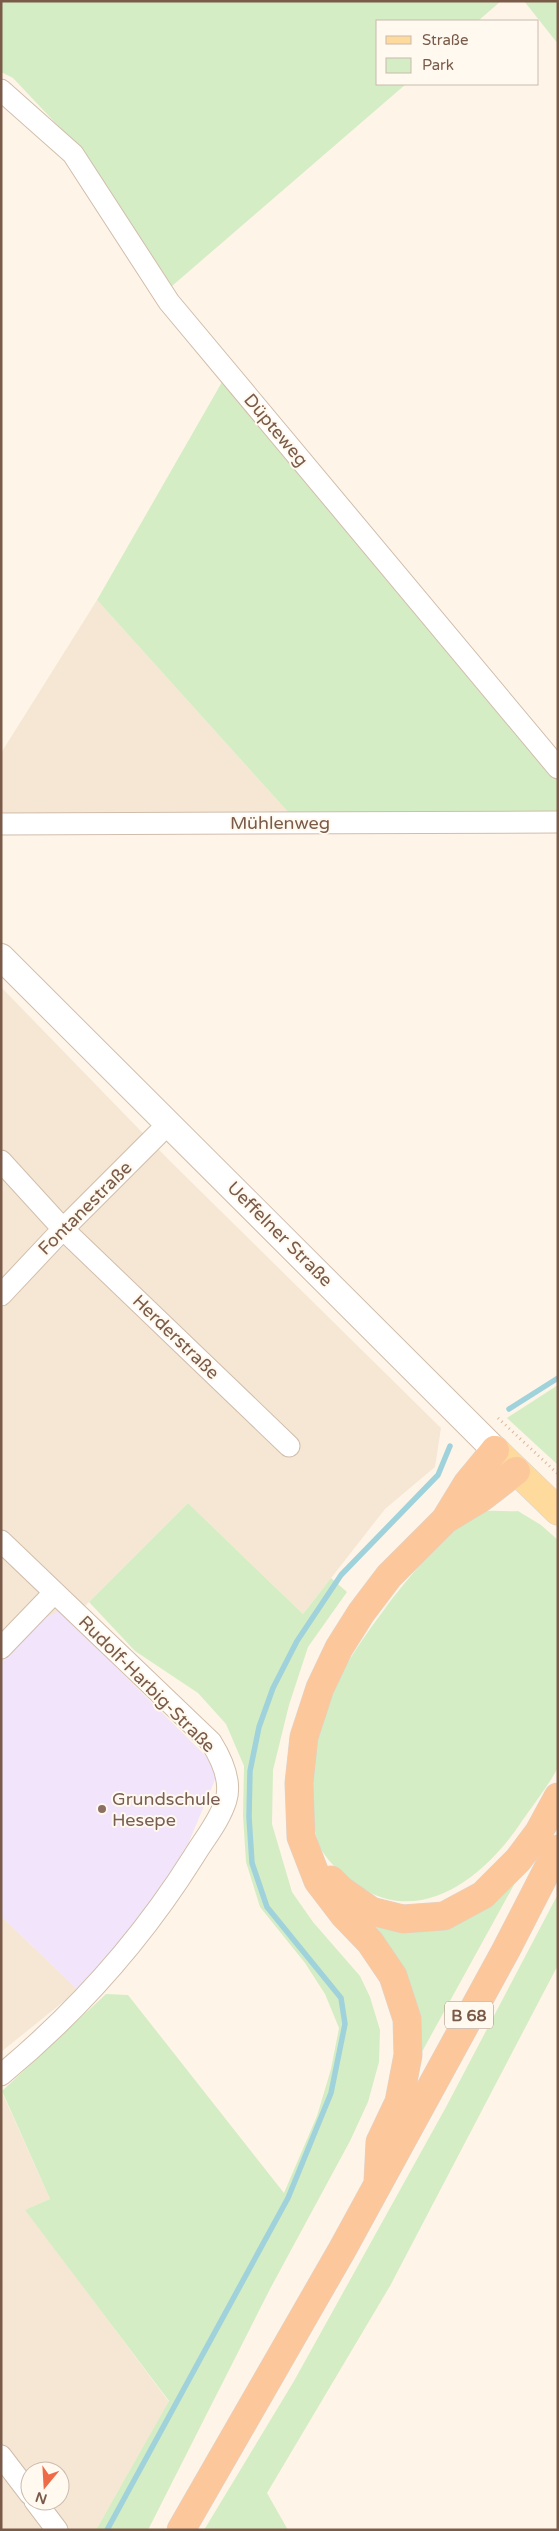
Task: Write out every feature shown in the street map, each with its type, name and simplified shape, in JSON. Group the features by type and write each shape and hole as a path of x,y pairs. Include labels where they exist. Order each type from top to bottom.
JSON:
{"highway":[{"path":"495,1450 467,1484 445,1520 390,1576 361,1613 339,1648 320,1688 304,1737 299,1783 301,1837 308,1854 341,1890 371,1911 404,1920 444,1916 484,1895 518,1860 548,1840 558,1797"},
{"path":"445,1520 481,1498 516,1470"},
{"name":"B 68","path":"181,2530 342,2250 378,2181 506,1950 548,1840"},
{"name":"B 68","path":"308,1854 318,1881 344,1915 370,1942 393,1976 407,2019 408,2055 399,2102 380,2142 378,2181"}],"main road":[{"name":"Ueffelner Straße","path":"495,1450 558,1512"}],"street":[{"name":"Düpteweg","path":"1,90 73,154 169,302 558,768"},
{"name":"Mühlenweg","path":"1,824 558,822"},
{"name":"Ueffelner Straße","path":"1,957 495,1450"},
{"name":"Fontanestraße","path":"1,1295 63,1228 169,1123"},
{"name":"Herderstraße","path":"1,1160 63,1228 289,1446"},
{"name":"Rudolf-Harbig-Straße","path":"1,1541 212,1742 222,1759 227,1780 226,1798 217,1819 181,1877 141,1933 71,2013 1,2075"},
{"path":"1,1648 54,1593"},
{"path":"1,2456 20,2481"},
{"path":"43,2511 57,2530"}],"shaded area":[{"path":"97,600 289,813 1,816 1,753"},
{"path":"1,987 170,1161 441,1428 435,1467 385,1509 303,1614 188,1503 70,1621 47,1617 1,1663"},
{"name":"Grundschule Hesepe","path":"59,1611 216,1766 217,1775 188,1844 146,1909 117,1947 78,1990 1,1916 1,1663 47,1617"},
{"path":"1,1916 78,1990 1,2052"},
{"path":"1,2090 50,2199 26,2210 169,2402 96,2530 1,2530"}],"green space":[{"path":"1,1 501,1 479,20 376,20 376,85 405,85 172,286 80,149 13,78 1,72"},
{"path":"524,1 558,1 558,44"},
{"path":"222,382 558,781 558,814 289,813 97,600"},
{"path":"558,1385 558,1465 507,1418"},
{"path":"188,1503 303,1614 331,1578 347,1592 308,1647 289,1705 273,1770 272,1824 292,1892 313,1922 360,1976 370,1997 380,2030 379,2062 368,2102 350,2141 270,2289 148,2530 96,2530 169,2401 25,2210 50,2199 2,2091 106,1994 128,1995 284,2193 317,2116 331,2069 339,2028 325,1994 305,1963 260,1907 246,1862 243,1816 244,1766 226,1724 198,1693 135,1651 89,1602"},
{"path":"518,1511 541,1525 558,1540 558,1766 547,1786 506,1843 489,1862 470,1878 449,1890 427,1899 405,1901 381,1897 357,1885 343,1874 322,1851 318,1842 313,1818 311,1777 313,1755 322,1715 330,1695 350,1658 394,1597 443,1540 469,1518 479,1513"},
{"path":"515,1883 418,2059 354,1912 491,1905"},
{"path":"558,1894 558,1965 390,2286 267,2493 288,2530 204,2530 294,2381 446,2107"}],"waterway":[{"path":"509,1409 558,1378"},
{"path":"107,2530 288,2198 331,2093 345,2024 341,1998 267,1907 252,1863 249,1817 250,1771 259,1727 273,1688 297,1641 341,1575 438,1475 450,1446"}],"place":[{"name":"Grundschule Hesepe","path":"102,1809"}]}
